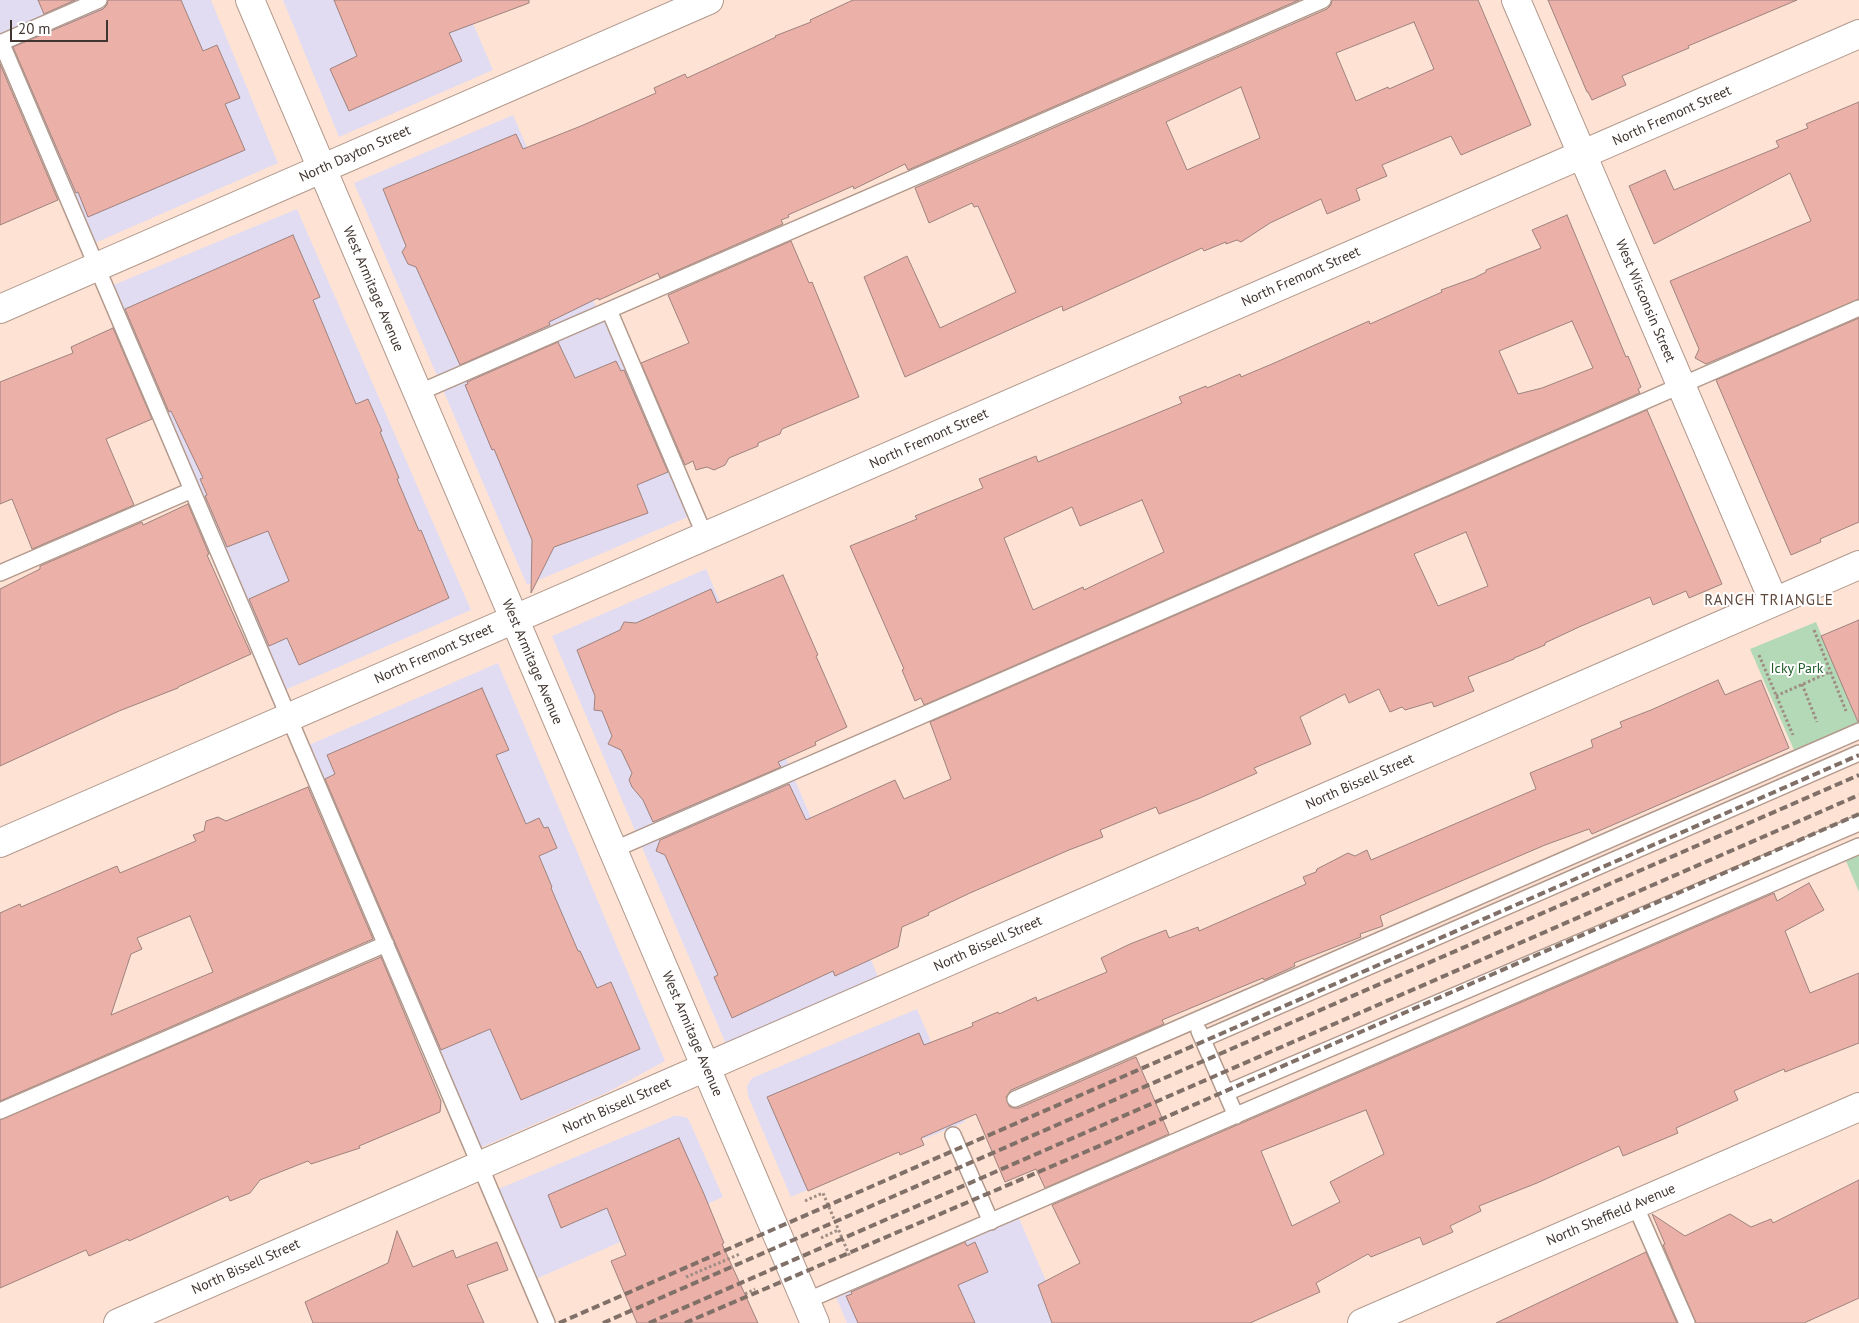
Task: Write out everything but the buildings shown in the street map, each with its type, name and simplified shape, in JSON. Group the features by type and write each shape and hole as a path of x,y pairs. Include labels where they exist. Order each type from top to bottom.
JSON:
{"street":[{"name":"West Armitage Avenue","path":"250,0 811,1312"},
{"name":"North Dayton Street","path":"0,309 709,0"},
{"name":"West Wisconsin Street","path":"1516,0 1774,602"},
{"name":"North Fremont Street","path":"0,843 1859,34"},
{"name":"North Bissell Street","path":"118,1323 1859,565"},
{"name":"North Sheffield Avenue","path":"1362,1323 1859,1107"}],"lane":[{"path":"99,0 0,43 547,1323"},
{"path":"418,393 1323,0"},
{"path":"613,850 1859,308"},
{"path":"609,310 705,536"},
{"path":"0,573 192,490"},
{"path":"1015,1099 1857,732"},
{"path":"1203,1039 1859,753"},
{"path":"1226,1093 1859,823"},
{"path":"811,1312 991,1222 1859,846"},
{"path":"0,1111 386,944"},
{"path":"1194,1020 1236,1116"},
{"path":"952,1135 991,1222"},
{"path":"1635,1205 1686,1323"}],"path":[{"path":"1814,630 1830,672 1857,732"},
{"path":"1759,655 1802,755"},
{"path":"1776,696 1830,672"},
{"path":"1802,684 1818,724"},
{"path":"805,1200 823,1193 850,1258"},
{"path":"821,1238 838,1230"},
{"path":"686,1277 740,1254"},
{"path":"745,1294 755,1289"}],"shaded area":[{"path":"0,0 89,0 0,35"},
{"path":"99,0 211,0 278,163 88,246 1,42"},
{"path":"283,0 463,0 493,70 339,137"},
{"path":"513,115 599,314 609,310 695,514 527,585 354,183"},
{"path":"297,209 471,610 278,693 106,288"},
{"path":"706,569 879,979 726,1044 552,636"},
{"path":"498,663 665,1061 606,1093 473,1151 302,748"},
{"path":"917,1009 965,1122 924,1139 921,1132 842,1175 791,1197 748,1096 747,1086 752,1078"},
{"path":"674,1116 688,1118 723,1197 529,1282 491,1192"},
{"path":"1016,1211 1064,1323 847,1323 833,1290"}],"green space":[{"name":"Icky Park","path":"1816,622 1858,723 1794,750 1750,649"},
{"path":"1859,855 1859,892 1846,861"}],"railway":[{"path":"559,1323 1859,755"},
{"path":"603,1323 1859,775"},
{"path":"649,1323 1859,795"},
{"path":"685,1323 1125,1135 1859,814"}],"district":[{"name":"RANCH TRIANGLE","path":"1769,601"}]}
